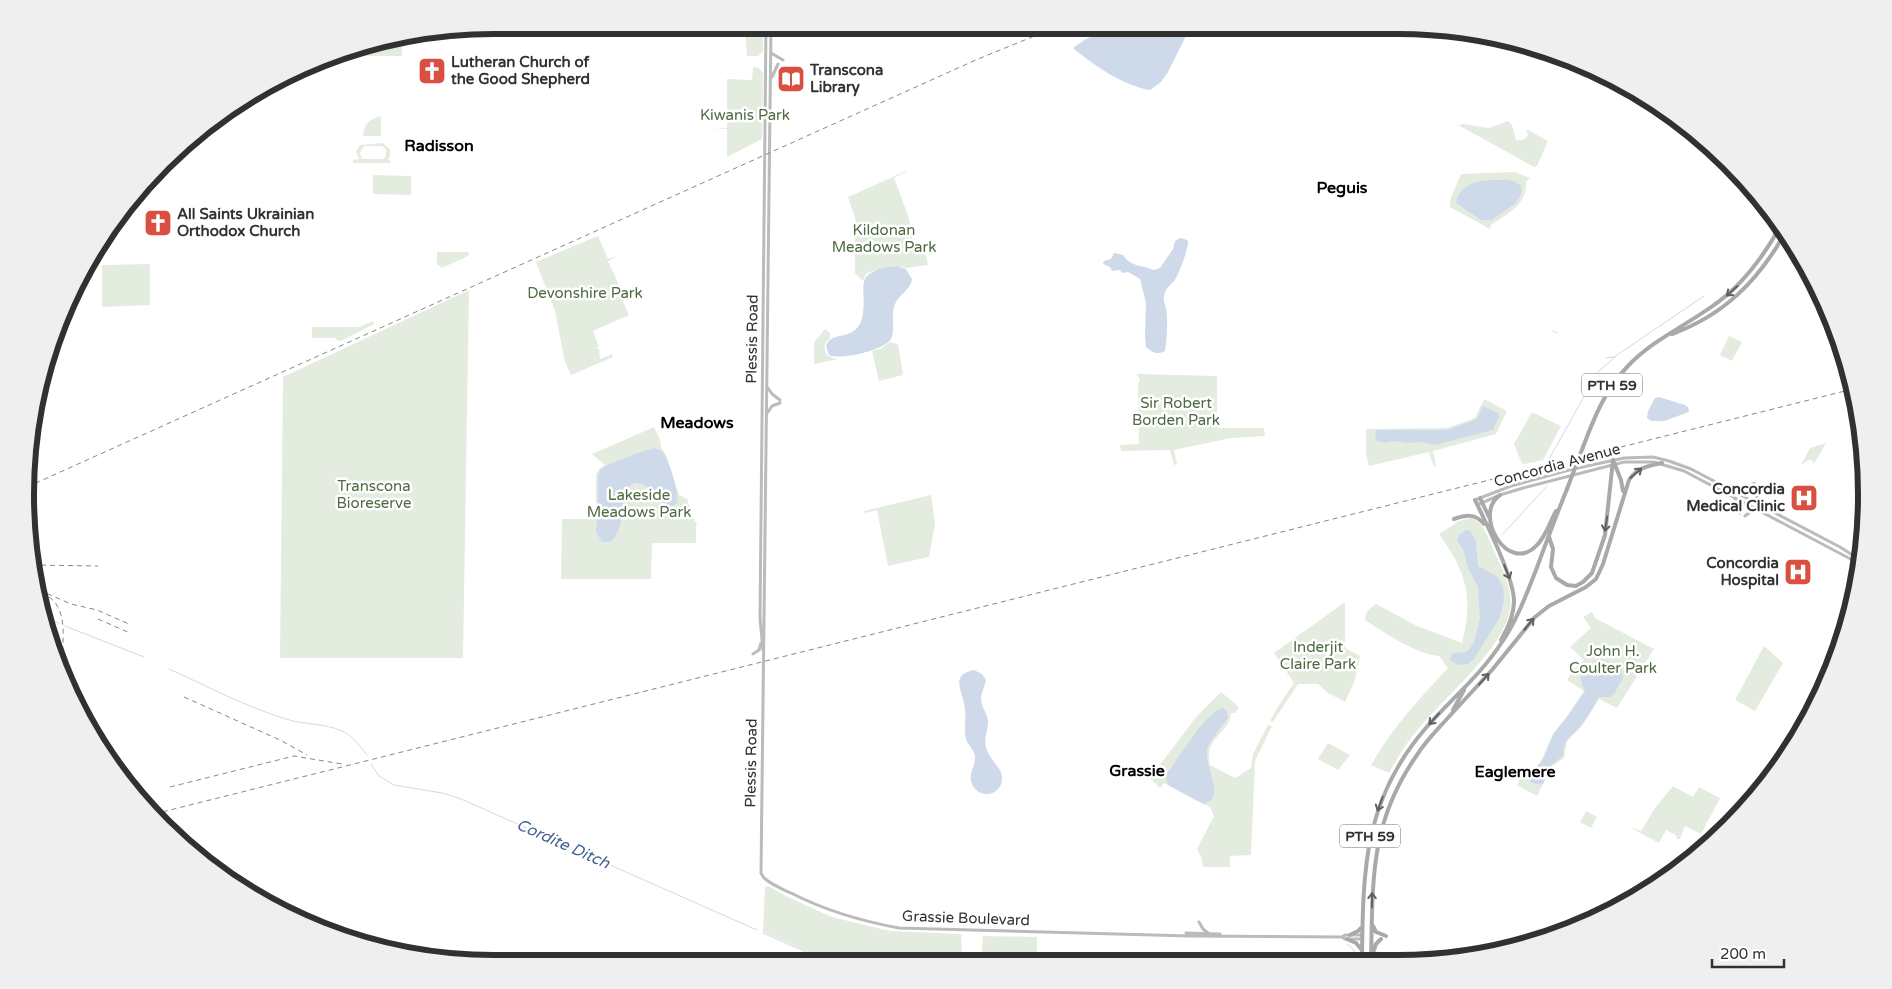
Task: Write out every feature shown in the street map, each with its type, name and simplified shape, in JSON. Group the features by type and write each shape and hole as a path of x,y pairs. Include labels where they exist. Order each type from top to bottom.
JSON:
{"main road":[{"name":"Plessis Road","path":"764,653 761,642 766,34"},
{"name":"Plessis Road","path":"761,873 770,34"},
{"path":"771,52 783,60"},
{"path":"770,80 778,64"},
{"path":"1773,239 1775,231"},
{"name":"PTH 59","path":"1362,953 1363,883 1368,846 1376,815 1386,789 1416,740 1491,658 1509,632 1519,612 1598,408 1613,383 1635,359 1661,339 1727,296 1755,266 1777,233"},
{"name":"PTH 59","path":"1661,339 1702,322 1732,300 1759,272 1782,240"},
{"path":"767,387 780,401 772,406 767,415"},
{"name":"Concordia Avenue","path":"1479,501 1640,456 1669,460 1736,492 1854,556"},
{"name":"Concordia Avenue","path":"1479,501 1511,486 1583,467 1635,461 1662,463 1684,471 1853,560"},
{"path":"1613,463 1622,481 1623,496"},
{"path":"1549,535 1549,541 1553,548 1551,567 1556,578 1567,585 1576,586 1584,582 1592,573 1605,535 1613,463"},
{"path":"1445,721 1492,670 1535,616 1556,601 1586,587 1596,579 1603,564 1628,480 1645,466 1662,463"},
{"path":"1736,492 1744,492 1754,484"},
{"path":"1531,551 1541,540 1566,489"},
{"path":"1757,490 1757,498 1765,508"},
{"path":"1492,524 1490,515 1491,504 1500,495"},
{"path":"1733,496 1740,507 1740,514"},
{"path":"1479,501 1492,524 1500,544 1508,552 1521,554 1545,546"},
{"path":"1479,501 1487,528 1509,578 1514,599 1510,621 1491,658"},
{"path":"1744,516 1753,510 1760,510"},
{"path":"1454,519 1474,516 1480,519 1487,528"},
{"path":"753,654 759,650 761,642"},
{"name":"PTH 59","path":"1371,955 1372,884 1376,855 1389,807 1417,754 1455,708 1467,684"},
{"name":"Grassie Boulevard","path":"761,873 768,881 829,910 866,922 899,928 1008,932 1208,933 1220,935"},
{"path":"1362,918 1360,929 1349,937 1359,945 1362,953"},
{"path":"1372,919 1374,930 1386,936"},
{"path":"1199,922 1208,933"},
{"name":"Grassie Boulevard","path":"1183,934 1198,936 1362,937"},
{"path":"1372,955 1375,945 1381,939"}],"green space":[{"path":"746,34 763,34 763,51 758,56 747,56"},
{"path":"402,44 402,56 352,56"},
{"path":"1524,51 1542,57 1540,61"},
{"name":"Kiwanis Park","path":"753,67 759,68 763,73 762,139 727,157 727,129 713,128 727,128 727,79 752,80"},
{"path":"1575,70 1592,77 1584,78"},
{"path":"381,116 381,136 363,136 368,123"},
{"path":"1508,121 1512,125 1516,140 1523,140 1527,137 1526,129 1548,141 1537,166 1534,167 1458,125 1464,124 1489,128"},
{"path":"383,143 390,150 388,159 390,163 353,163 353,160 359,159 356,152 360,145","holes":["364,146 382,146 386,149 386,157 382,159 362,159 360,153"]},
{"name":"Kildonan Meadows Park","path":"906,171 894,178 909,218 913,247 924,246 928,265 906,268 898,266 872,271 866,274 863,281 855,273 855,218 848,197"},
{"path":"1515,172 1530,178 1526,182 1524,196 1515,208 1491,225 1490,229 1450,207 1450,200 1461,174"},
{"path":"373,175 411,176 411,195 373,194"},
{"name":"Devonshire Park","path":"598,236 608,259 620,255 608,261 626,300 623,302 629,315 593,331 599,347 596,349 599,349 600,359 612,354 613,357 571,375 565,362 555,311 536,262"},
{"path":"437,252 469,252 469,254 442,268 437,264"},
{"path":"150,264 150,305 102,307 102,265"},
{"name":"Transcona Bioreserve","path":"469,290 463,658 280,658 283,377"},
{"path":"373,321 374,324 343,340 337,341 336,338 312,338 312,327 359,327"},
{"path":"825,329 830,333 830,338 825,343 826,353 832,358 839,359 814,364 814,342"},
{"path":"1729,336 1742,342 1732,361 1720,355"},
{"path":"890,342 898,344 903,375 879,381 872,351 882,348"},
{"name":"Sir Robert Borden Park","path":"1136,374 1217,376 1217,428 1264,428 1265,436 1231,438 1174,450 1177,464 1174,465 1170,450 1121,451 1120,445 1139,444 1138,385 1140,379"},
{"path":"1484,399 1507,411 1496,434 1433,451 1436,466 1434,467 1429,452 1369,466 1366,454 1366,429 1447,428 1475,418"},
{"path":"1532,412 1561,426 1543,460 1522,464 1514,444"},
{"name":"Lakeside Meadows Park","path":"654,427 661,447 667,457 679,495 687,499 695,522 698,523 696,524 696,543 652,543 651,579 561,579 562,519 596,519 596,475 599,469 605,465 592,454"},
{"path":"1826,443 1814,464 1812,460 1809,460 1801,465 1810,448"},
{"path":"931,495 935,524 929,557 888,566 877,510 865,513 864,511"},
{"path":"1471,518 1476,520 1483,528 1502,568 1510,595 1510,609 1497,640 1486,655 1412,737 1389,773 1371,765 1397,726 1448,668 1439,656 1421,652 1381,631 1365,620 1366,615 1369,609 1376,604 1417,626 1462,643 1467,612 1465,586 1456,561 1439,534 1459,521"},
{"name":"Inderjit Claire Park","path":"1345,602 1345,648 1360,656 1355,680 1345,702 1328,693 1318,684 1298,684 1273,722 1270,721 1294,683 1274,653"},
{"name":"John H. Coulter Park","path":"1592,612 1595,618 1654,649 1617,708 1599,699 1581,727 1567,741 1564,758 1551,767 1537,796 1517,785 1523,773 1527,774 1540,763 1553,734 1584,691 1567,680 1572,671 1584,660 1570,647 1591,628 1583,617"},
{"path":"1764,646 1783,663 1755,711 1735,700"},
{"path":"1221,692 1239,707 1235,713 1231,713 1228,723 1212,743 1209,752 1210,765 1235,778 1251,768 1253,754 1268,725 1272,726 1255,761 1251,855 1230,856 1230,867 1203,867 1197,849 1214,816 1210,807 1164,783 1160,788 1150,778 1197,716"},
{"path":"1328,743 1350,755 1338,770 1318,759"},
{"path":"1673,786 1693,797 1699,787 1720,798 1701,834 1685,826 1680,839 1677,839 1676,835 1666,830 1659,843 1629,827 1641,831 1655,808"},
{"path":"1586,811 1597,817 1591,828 1580,822"},
{"path":"768,886 832,917 890,931 961,934 962,955 815,955 763,932 765,887"},
{"path":"983,936 1037,937 1037,955 981,955"}],"water":[{"path":"1098,34 1187,34 1168,72 1161,82 1150,90 1129,84 1109,74 1073,48 1086,39"},
{"path":"1508,180 1516,182 1521,186 1522,192 1516,203 1492,220 1481,220 1456,203 1463,189 1469,185 1476,182"},
{"path":"1180,238 1188,241 1188,244 1178,274 1164,296 1167,313 1165,351 1155,353 1146,347 1146,303 1140,279 1128,272 1112,271 1110,267 1103,264 1104,261 1111,259 1114,253 1123,255 1130,262 1137,265 1154,270 1160,268 1173,249 1175,241"},
{"path":"897,266 906,269 912,279 895,304 891,339 880,347 862,353 842,357 829,355 826,346 829,341 852,332 861,322 866,278 871,273 881,269"},
{"path":"1659,397 1685,405 1688,407 1689,412 1664,421 1651,421 1647,418 1648,411 1655,398"},
{"path":"1483,406 1498,413 1499,417 1493,430 1435,445 1421,442 1407,443 1395,441 1383,443 1375,440 1376,430 1447,430 1477,419"},
{"path":"655,448 663,453 669,464 676,486 677,503 674,506 668,505 645,485 634,483 626,495 616,536 610,542 602,542 596,532 598,477 600,470 605,466 640,452"},
{"path":"1466,530 1470,530 1476,541 1478,566 1498,577 1503,587 1504,600 1500,617 1474,659 1468,664 1458,665 1450,660 1452,653 1469,650 1474,642 1480,619 1478,587 1468,568 1463,549 1457,541 1458,536"},
{"path":"1600,659 1621,668 1623,678 1614,694 1610,697 1599,697 1586,719 1566,741 1563,756 1550,766 1543,784 1532,783 1528,779 1529,773 1544,758 1554,733 1585,691 1581,680 1583,672"},
{"path":"974,670 982,674 986,680 981,699 988,720 986,746 1002,775 1002,782 996,791 991,794 977,791 971,781 975,756 966,739 965,709 959,680 966,672"},
{"path":"1223,708 1227,711 1228,718 1207,751 1208,763 1214,784 1214,796 1204,804 1170,786 1167,776 1201,725 1216,711"}],"waterway":[{"path":"1547,463 1597,373 1617,355 1704,296"},
{"path":"1553,331 1557,333"},
{"path":"1606,358 1615,357"},
{"path":"1502,535 1547,486"},
{"name":"Cordite Ditch","path":"51,619 60,624"},
{"name":"Cordite Ditch","path":"65,626 144,657"},
{"name":"Cordite Ditch","path":"169,669 271,714 293,721 335,728 342,731 353,738 367,755"},
{"name":"Cordite Ditch","path":"371,764 379,776 394,785 442,793 461,799 757,930"},
{"name":"Cordite Ditch","path":"763,933 813,955"},
{"path":"1347,944 1354,950 1354,955"}],"railway":[{"path":"34,484 978,59 1039,34"},
{"path":"161,812 1846,391"},
{"path":"40,565 98,566"},
{"path":"45,592 71,604 97,610 129,624"},
{"path":"49,597 55,603 62,619 62,654"},
{"path":"98,619 130,633"},
{"path":"184,697 280,740 307,755"},
{"path":"170,787 294,756 342,764"}],"place":[{"name":"Lutheran Church of the Good Shepherd","path":"432,71"},
{"name":"Transcona Library","path":"791,79"},
{"name":"All Saints Ukrainian Orthodox Church","path":"158,223"},
{"name":"Concordia Medical Clinic","path":"1804,498"},
{"name":"Concordia Hospital","path":"1798,572"}],"district":[{"name":"Radisson","path":"439,146"},
{"name":"Peguis","path":"1342,188"},
{"name":"Meadows","path":"697,423"},
{"name":"Grassie","path":"1137,771"},
{"name":"Eaglemere","path":"1515,772"}]}
